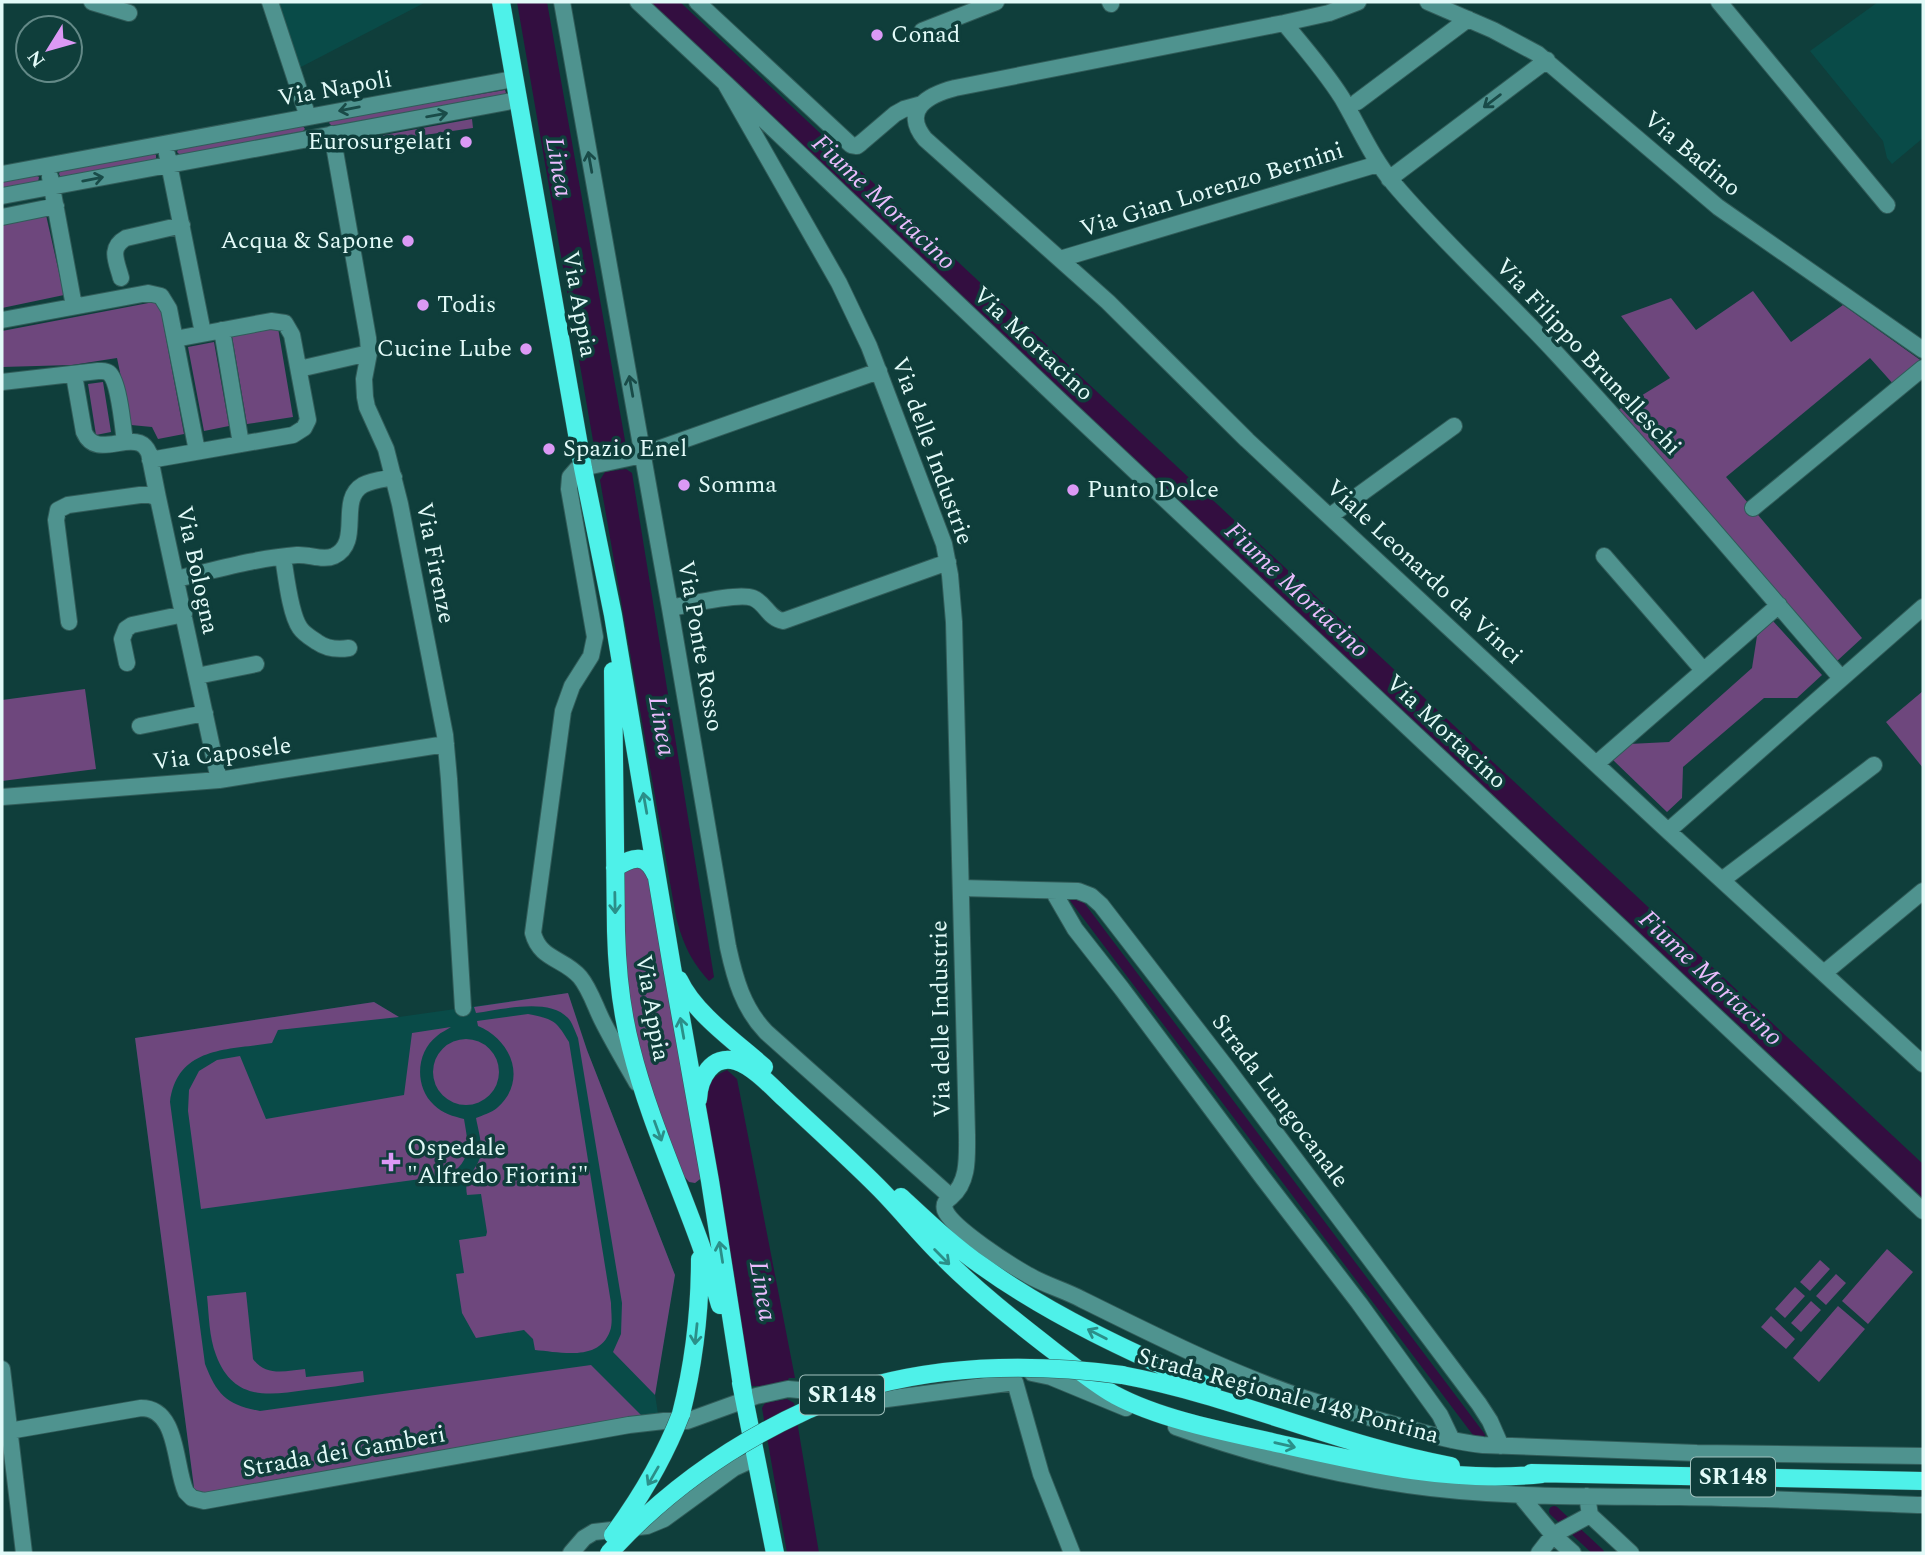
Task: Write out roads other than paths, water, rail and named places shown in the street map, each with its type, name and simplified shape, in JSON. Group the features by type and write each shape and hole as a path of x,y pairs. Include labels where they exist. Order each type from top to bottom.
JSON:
{"main road":[{"name":"Via Appia","path":"500,2 587,467 671,967 774,1552"},
{"name":"Via Appia","path":"613,615 617,952 624,1018 646,1098 700,1242 748,1396"},
{"path":"615,867 629,859 639,858 651,864 656,875"},
{"path":"671,967 696,1006 942,1234 989,1272 1042,1305 1116,1344 1293,1423"},
{"path":"698,1117 701,1081 709,1069 723,1060 741,1063 759,1076 855,1164 938,1252 992,1302 1086,1376 1124,1399 1145,1408 1214,1429 1385,1467 1466,1477 1542,1474"},
{"path":"678,1185 688,1191 697,1191 705,1188 710,1181"},
{"path":"600,1553 650,1481 681,1414 694,1347 699,1301 700,1242"},
{"name":"Strada Regionale 148 Pontina","path":"609,1553 661,1502 721,1458 776,1426 850,1392 906,1378 979,1368 1056,1368 1122,1375 1201,1394 1400,1454 1482,1470 1542,1474 1923,1481"}],"street":[{"path":"92,2 129,13"},
{"name":"Via Firenze","path":"270,2 312,116 326,135 368,338 365,379 367,407 386,449 408,542 446,744 463,1008"},
{"name":"Via Ponte Rosso","path":"562,2 733,971 754,1019 772,1039 948,1202 948,1215 967,1233 1026,1274 1164,1340 1302,1397 1452,1440 1501,1447 1923,1456"},
{"name":"Via delle Industrie","path":"638,2 725,83 836,277 879,371 937,523 948,562 954,622 967,1144 963,1183 948,1202"},
{"path":"697,2 851,145 857,146 898,112 961,86 1315,16 1357,2"},
{"path":"922,31 996,2"},
{"name":"Via Badino","path":"1428,2 1525,46 1547,60 1718,207 1923,349"},
{"path":"1719,2 1887,205"},
{"path":"1306,40 1315,16"},
{"path":"1357,102 1468,19"},
{"name":"Via Filippo Brunelleschi","path":"1290,21 1306,40 1314,59"},
{"name":"Via Filippo Brunelleschi","path":"1290,21 1336,89 1378,164 1390,179 1558,355 1842,678"},
{"path":"1390,179 1547,60"},
{"name":"Via Napoli","path":"2,174 513,79"},
{"name":"Via Mortacino","path":"725,83 1069,410 1923,1211"},
{"name":"Via Napoli","path":"2,196 517,100"},
{"name":"Viale Leonardo da Vinci","path":"922,104 915,119 925,139 1116,309 1227,421 1668,831 1923,1063"},
{"path":"165,142 204,333"},
{"name":"Via Gian Lorenzo Bernini","path":"1060,259 1378,164"},
{"path":"48,165 74,306"},
{"path":"2,217 56,206"},
{"path":"121,278 115,252 117,244 126,238 182,225"},
{"path":"2,320 148,293 164,298 168,306 197,451"},
{"path":"150,460 293,435 304,428 308,416 292,335 285,323 271,321 175,339"},
{"path":"222,330 241,443"},
{"path":"299,369 369,353"},
{"path":"1753,508 1923,368"},
{"path":"2,382 102,370 112,376 115,385 125,442"},
{"path":"646,1098 582,979 568,967 542,952 533,930 563,711 572,686 588,662 594,643 594,626 568,486 571,475 575,471 640,454 879,371"},
{"path":"74,374 84,432 88,440 99,446 136,441 144,444 148,450 158,498"},
{"path":"1330,516 1454,426"},
{"path":"176,579 254,561 304,554 327,558 339,553 348,539 355,492 366,483 394,477"},
{"name":"Via Bologna","path":"69,622 56,520 58,510 68,505 141,495 158,498 219,780"},
{"path":"1604,556 1703,670"},
{"path":"283,557 293,613 299,626 307,636 326,648 349,648"},
{"path":"670,608 744,596 757,600 774,618 783,621 948,562"},
{"path":"1597,764 1779,605"},
{"path":"1668,831 1923,607"},
{"path":"127,663 122,639 125,629 132,625 184,614"},
{"path":"197,676 256,664"},
{"path":"140,726 205,713"},
{"name":"Via Caposele","path":"2,797 219,780 446,744"},
{"path":"1722,880 1874,765"},
{"name":"Strada Lungocanale","path":"961,888 1082,892 1104,908 1227,1067 1479,1404 1501,1447"},
{"path":"1053,891 1075,929 1359,1303 1440,1415 1452,1440"},
{"path":"1824,973 1923,891"},
{"path":"602,1019 614,1024 624,1018"},
{"path":"2,1369 24,1553"},
{"path":"748,1396 794,1389 864,1402 1015,1382 1030,1373 1042,1374 1170,1425 1248,1451 1305,1466 1411,1486 1520,1495 1739,1498 1923,1505"},
{"path":"1015,1382 1044,1483 1072,1553"},
{"name":"Strada dei Gamberi","path":"9,1431 141,1408 151,1409 162,1418 170,1433 186,1492 192,1498 204,1501 629,1424 687,1420 748,1396"},
{"path":"571,1553 584,1538 594,1532 647,1526 664,1519 734,1468 756,1458"},
{"path":"1520,1495 1553,1535 1573,1553"},
{"path":"1587,1496 1590,1515 1631,1553"},
{"path":"1539,1553 1553,1535 1590,1515"}],"water":[{"name":"Linea","path":"517,2 547,2 626,446 622,454 603,458 595,452"},
{"name":"Fiume Mortacino","path":"646,2 680,2 1923,1164 1923,1198"},
{"name":"Linea","path":"626,469 632,473 714,977 709,981 688,952 676,917 600,480 605,472"},
{"name":"Linea","path":"727,1070 737,1079 795,1378 789,1378 785,1385 764,1390 751,1386 704,1107 709,1084"},
{"path":"787,1399 794,1403 819,1553 787,1553 762,1408 765,1403"}],"waterway":[{"path":"1075,899 1480,1436"},
{"path":"1554,1511 1599,1553"}],"place":[{"name":"Conad","path":"877,35"},
{"name":"Eurosurgelati","path":"466,142"},
{"name":"Acqua & Sapone","path":"408,241"},
{"name":"Todis","path":"423,305"},
{"name":"Cucine Lube","path":"526,349"},
{"name":"Spazio Enel","path":"549,449"},
{"name":"Somma","path":"684,485"},
{"name":"Punto Dolce","path":"1073,490"},
{"name":"Ospedale \"Alfredo Fiorini\"","path":"391,1162"}]}
